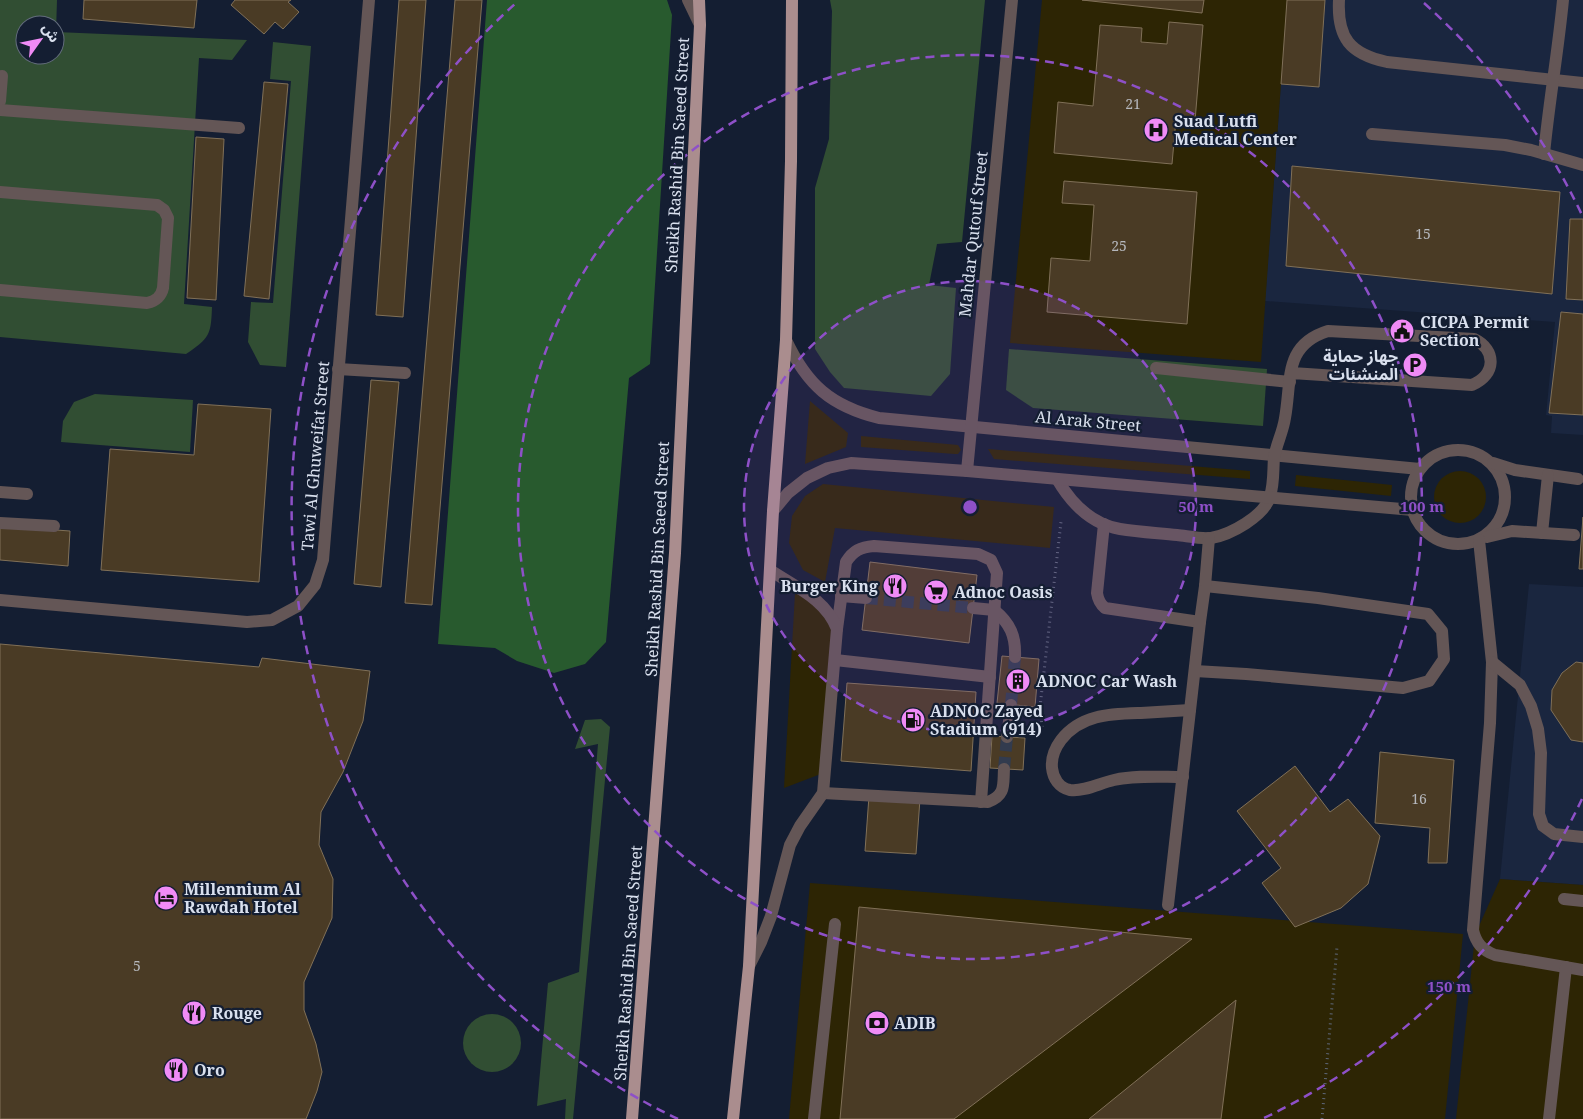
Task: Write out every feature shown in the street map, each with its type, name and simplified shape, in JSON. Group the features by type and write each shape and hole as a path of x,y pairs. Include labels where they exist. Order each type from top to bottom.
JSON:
{"main road":[{"name":"Sheikh Rashid Bin Saeed Street","path":"632,1119 675,553 700,24 699,0"},
{"path":"733,1119 749,966 773,511 786,340 791,161 792,0"}],"street":[{"name":"Tawi Al Ghuweifat Street","path":"0,600 247,622 272,620 298,606 315,585 323,560 369,0"},
{"path":"688,0 700,24"},
{"name":"Mahdar Qutouf Street","path":"967,471 1012,0"},
{"path":"1340,0 1338,14 1345,38 1363,55 1387,62 1583,83"},
{"path":"1544,154 1563,0"},
{"path":"0,101 2,76"},
{"path":"0,110 239,128"},
{"path":"1372,134 1505,145 1583,165"},
{"path":"0,192 157,205 164,210 168,218 163,288 159,298 154,302 147,303 0,290"},
{"path":"1057,479 1076,506 1104,524 1119,529 1209,538 1224,534 1251,520 1270,497 1275,456 1283,429 1291,377 1293,361 1298,350 1306,340 1316,334 1328,331 1474,339 1482,343 1488,350 1491,358 1491,367 1486,375 1480,382 1472,385 1291,377 1156,368"},
{"name":"Al Arak Street","path":"786,340 804,372 816,386 845,406 862,414 880,418 1420,469"},
{"path":"338,369 405,373"},
{"path":"1481,539 1497,525 1505,508 1504,483 1499,471 1479,454 1466,450 1453,449 1429,459 1413,481 1411,496 1413,510 1420,525 1431,536 1446,544 1463,544 1481,539 1492,534 1512,531 1574,534"},
{"path":"1490,462 1515,470 1578,479"},
{"path":"773,511 788,493 807,478 828,468 851,463 967,471 1413,510"},
{"path":"1542,533 1548,475"},
{"path":"0,492 27,494"},
{"path":"0,523 54,526"},
{"path":"1104,524 1097,593 1101,604 1105,608 1200,622"},
{"path":"1168,905 1209,538"},
{"path":"1481,539 1492,662 1490,723 1473,930 1475,938 1486,952 1583,970"},
{"path":"749,966 771,916 790,845 822,793 837,629 846,562 850,555 865,546 985,556 995,566 997,573 981,802"},
{"path":"770,570 821,603 833,619 837,629"},
{"path":"1195,672 1246,674 1403,688 1429,681 1444,659 1442,631 1428,614 1318,598 1205,586"},
{"path":"842,596 866,598"},
{"path":"973,608 994,610 1003,617 1014,635 1015,657"},
{"path":"834,660 990,677"},
{"path":"1492,662 1520,685 1534,714 1541,753 1539,814 1543,826 1554,834 1583,836"},
{"path":"1006,737 1011,705"},
{"path":"1183,777 1129,778 1078,790 1068,790 1058,784 1053,775 1053,754 1055,747 1074,727 1085,720 1097,716 1190,710"},
{"path":"822,793 988,802 1000,795 1003,790 1004,768"},
{"path":"1564,899 1583,901"},
{"path":"814,1119 835,924"},
{"path":"1549,1119 1566,967"}],"path":[{"path":"1053,754 1044,732 1040,707 1064,491"},
{"path":"1322,1119 1337,947"}],"shaded area":[{"path":"1287,0 1583,0 1583,435 1551,433 1552,416 1546,415 1555,322 1265,301"},
{"path":"1529,584 1583,587 1583,885 1500,879"}],"green space":[{"path":"0,0 57,0 57,15 15,15 15,65 65,65 65,32 247,40 232,60 199,58 184,304 212,307 208,335 200,344 186,354 0,337"},
{"path":"487,0 667,0 672,15 650,364 629,378 606,642 585,664 554,673 517,661 495,648 438,644"},
{"path":"830,0 985,0 962,242 937,244 929,285 956,288 950,374 931,396 844,388 830,372 815,349 815,188 829,139 832,11"},
{"path":"273,42 311,46 286,367 260,365 248,342 251,302 273,303 291,81 270,79"},
{"path":"1009,349 1267,369 1263,426 1033,408 1006,390"},
{"path":"95,394 193,400 190,452 61,442 63,421 74,402"},
{"path":"601,719 610,727 573,1119 565,1119 566,1099 537,1106 548,983 579,972 598,744 575,749 585,720"},
{"path":"486,1014 498,1014 513,1022 521,1037 521,1049 513,1064 498,1072 486,1072 471,1064 463,1049 463,1037 471,1022"}],"sand":[{"path":"1042,0 1287,0 1261,362 1010,343"},
{"path":"810,401 848,433 846,447 805,464"},
{"path":"861,436 958,445 961,450 958,454 955,454 861,447"},
{"path":"988,449 1250,471 1250,479 994,459"},
{"path":"1455,471 1465,471 1479,478 1486,492 1486,502 1479,516 1465,523 1455,523 1445,519 1438,512 1434,502 1434,492 1438,482 1445,475"},
{"path":"1296,475 1392,485 1391,496 1295,486"},
{"path":"823,484 1054,507 1050,548 835,528 825,582 803,570 789,543 792,516 805,496"},
{"path":"795,593 836,616 826,772 784,788"},
{"path":"1500,879 1583,885 1583,1119 1456,1119 1475,935"},
{"path":"810,883 1463,934 1445,1119 789,1119"}],"building":[{"path":"84,0 197,0 194,28 83,19"},
{"path":"235,0 291,0 288,2 299,12 283,29 275,22 264,34 231,5"},
{"path":"399,0 426,0 403,317 376,315"},
{"path":"455,0 482,0 432,605 405,603"},
{"path":"1082,0 1204,0 1202,13"},
{"path":"1287,0 1325,0 1319,87 1281,84"},
{"path":"1169,22 1203,25 1195,121 1176,119 1172,164 1054,153 1058,102 1093,106 1100,25 1142,28 1141,42 1167,44"},
{"path":"264,82 288,84 269,299 244,296"},
{"path":"196,137 224,139 216,300 187,298"},
{"path":"1292,166 1560,192 1552,294 1286,266"},
{"path":"1064,181 1197,192 1187,324 1047,312 1051,258 1090,261 1094,205 1062,203"},
{"path":"1570,219 1583,219 1583,300 1566,299"},
{"path":"1561,312 1583,314 1583,415 1549,413"},
{"path":"371,380 399,382 381,587 354,584"},
{"path":"198,404 271,409 259,582 101,570 110,449 194,455"},
{"path":"1583,517 1583,569 1579,569"},
{"path":"0,526 70,531 68,566 0,560"},
{"path":"870,562 977,575 969,643 862,630"},
{"name":"Millennium Al Rawdah Hotel","path":"0,644 259,667 262,658 370,671 363,721 343,772 321,812 319,845 333,879 332,918 304,982 304,1010 316,1044 322,1072 306,1119 0,1119"},
{"name":"ADNOC Car Wash","path":"1002,656 1039,659 1035,707 997,703"},
{"path":"1576,662 1583,663 1583,742 1571,740 1551,710 1552,690 1562,673"},
{"path":"847,683 976,692 971,771 841,761"},
{"path":"992,736 1025,738 1023,770 990,768"},
{"path":"1380,752 1454,760 1447,863 1428,863 1430,828 1375,823"},
{"path":"1295,766 1330,812 1348,799 1380,836 1368,884 1341,908 1295,927 1262,883 1281,868 1237,811"},
{"path":"869,796 920,799 916,854 865,851"},
{"path":"859,907 1192,939 954,1119 840,1119"},
{"path":"1236,1000 1221,1119 1089,1119"}],"tunnel":[{"path":"866,598 973,608"},
{"path":"1011,705 1015,657"},
{"path":"1004,769 1007,737"}],"place":[{"name":"Suad Lutfi Medical Center","path":"1156,130"},
{"name":"CICPA Permit Section","path":"1402,331"},
{"name":"جهاز حماية المنشئات","path":"1415,365"},
{"name":"Burger King","path":"895,586"},
{"name":"Adnoc Oasis","path":"936,592"},
{"name":"ADNOC Car Wash","path":"1018,681"},
{"name":"ADNOC Zayed Stadium (914)","path":"913,720"},
{"name":"Millennium Al Rawdah Hotel","path":"166,898"},
{"name":"Rouge","path":"194,1013"},
{"name":"ADIB","path":"877,1023"},
{"name":"Oro","path":"176,1070"}]}
